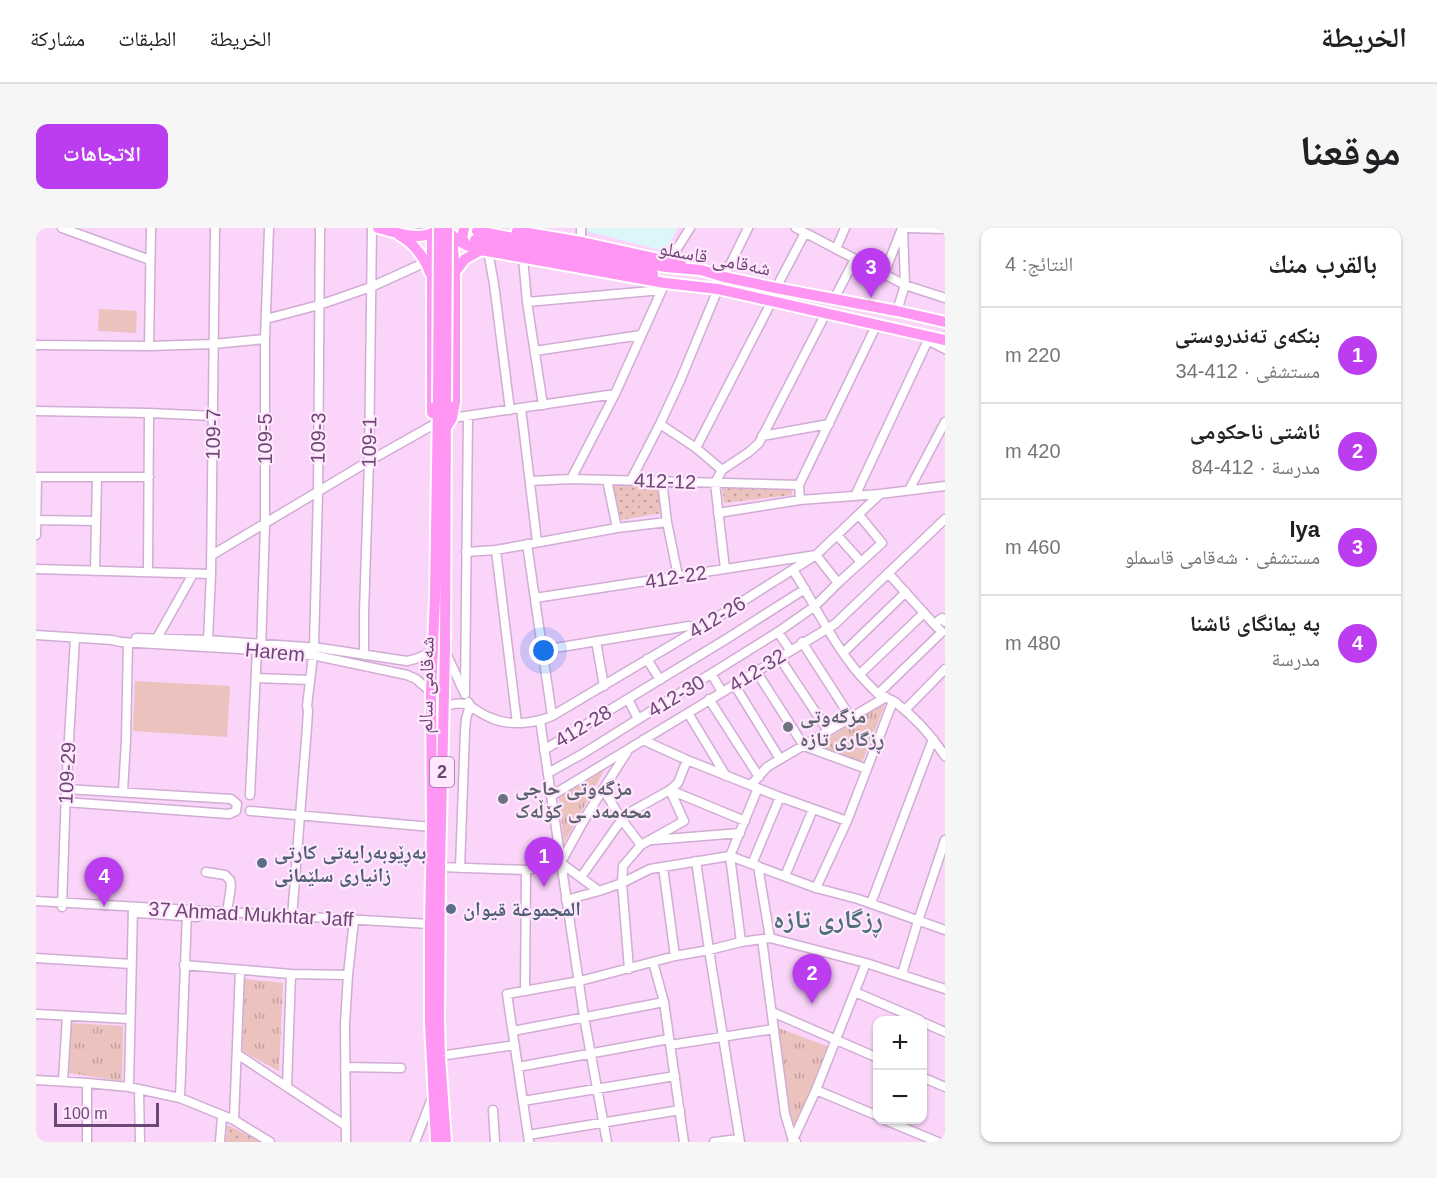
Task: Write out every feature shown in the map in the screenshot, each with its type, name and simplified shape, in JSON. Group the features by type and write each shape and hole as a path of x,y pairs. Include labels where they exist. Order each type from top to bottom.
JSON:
{"main road":[{"path":"378,228 396,233 429,258"},
{"path":"465,228 462,238 523,258 664,286 718,289 877,324 928,339 945,340"},
{"path":"498,228 670,260 701,270"},
{"path":"396,233 438,231 477,243"},
{"path":"438,231 454,253 455,402 449,423"},
{"path":"438,231 429,258 432,279 431,404 438,459"},
{"name":"شەقامی سالم","path":"438,231 442,402 438,459 439,650 443,706 440,1056 446,1142"},
{"path":"455,273 477,243"},
{"name":"شەقامی قاسملو","path":"477,243 701,270 724,277 945,322"},
{"name":"شەقامی قاسملو","path":"477,243 646,272 673,278 696,287"},
{"path":"429,258 436,249 442,246 454,253"},
{"name":"شەقامی سالم","path":"435,1141 430,1023 431,692 439,650 449,423 442,402"}],"street":[{"path":"62,228 150,260"},
{"path":"149,346 151,228"},
{"name":"109-7","path":"208,640 212,574 215,228"},
{"name":"109-5","path":"250,795 256,678 260,648 265,524 265,339 269,228"},
{"name":"109-3","path":"316,652 320,228"},
{"name":"109-1","path":"364,655 372,228"},
{"path":"581,228 581,242"},
{"path":"670,260 690,228"},
{"path":"724,277 748,228"},
{"path":"796,228 905,285 945,298"},
{"path":"836,249 845,228"},
{"path":"884,274 903,228 905,285 897,311"},
{"path":"908,228 945,229"},
{"path":"776,288 806,233"},
{"path":"477,243 494,284 510,410"},
{"path":"266,319 319,305 370,287 429,258"},
{"path":"523,258 527,302 543,405"},
{"path":"834,299 855,259"},
{"path":"527,302 664,286"},
{"path":"571,479 615,394 664,286"},
{"path":"631,480 680,381 718,289"},
{"path":"696,448 772,301"},
{"path":"725,569 715,483 722,470 755,448 826,313"},
{"path":"800,500 799,485 877,324"},
{"path":"535,351 641,335"},
{"path":"36,345 149,346 213,344 265,339"},
{"path":"855,496 928,339 945,349"},
{"path":"449,423 468,416 615,394"},
{"path":"521,408 530,481 536,598 552,717"},
{"path":"36,411 214,416"},
{"path":"148,572 149,413"},
{"path":"465,694 468,416"},
{"path":"909,490 945,422"},
{"path":"660,424 696,448 722,470"},
{"path":"762,436 829,424"},
{"path":"212,555 432,425"},
{"path":"36,535 36,477 149,477"},
{"path":"95,571 97,477"},
{"name":"412-12","path":"530,481 571,479 799,485"},
{"path":"607,480 617,528"},
{"path":"662,481 667,522 678,576"},
{"path":"718,513 800,500 945,486"},
{"name":"412-26","path":"470,705 494,720 517,723 552,717 816,555 880,494"},
{"name":"412-30","path":"548,773 711,675 815,606 882,543 859,515"},
{"name":"412-32","path":"551,796 835,624 945,519"},
{"path":"36,520 96,521"},
{"path":"466,552 496,550 617,528 667,522"},
{"path":"837,535 861,562"},
{"path":"496,550 517,723"},
{"path":"816,555 838,583"},
{"name":"412-22","path":"536,598 816,555"},
{"path":"36,569 212,574"},
{"path":"793,570 843,653 860,674 886,697 913,716 945,756"},
{"path":"741,942 730,855 759,777 767,767 886,697 943,630 941,620 924,613 888,573"},
{"path":"157,638 192,574"},
{"name":"412-28","path":"544,750 728,638 805,588"},
{"path":"843,653 906,592"},
{"path":"860,674 924,613"},
{"path":"543,650 690,627 697,630"},
{"path":"778,632 790,650"},
{"name":"Harem","path":"36,635 112,640 157,638 208,640 260,648"},
{"name":"109-29","path":"62,906 65,802 75,638"},
{"name":"Harem","path":"112,640 128,643 316,652 407,675 431,692"},
{"path":"596,641 604,686"},
{"path":"802,642 851,718"},
{"path":"123,792 128,643"},
{"path":"316,652 407,661 439,650 470,705 465,731 460,868"},
{"path":"292,917 307,706 316,652"},
{"path":"308,710 316,652"},
{"path":"779,657 828,731"},
{"path":"647,659 660,680"},
{"path":"905,710 945,669"},
{"path":"756,671 804,746 867,769"},
{"path":"711,675 722,692"},
{"path":"256,678 310,680"},
{"path":"734,684 780,759"},
{"path":"816,888 847,821 867,769 886,697"},
{"path":"628,699 638,719"},
{"path":"710,699 759,777"},
{"path":"443,706 470,705"},
{"path":"688,713 726,776"},
{"path":"540,720 584,1017 607,1142"},
{"path":"871,903 933,739"},
{"path":"643,740 726,776 847,821"},
{"path":"440,867 526,870 561,862 588,813 629,749"},
{"path":"581,877 625,815 670,790 678,783 687,760"},
{"path":"65,802 229,813 233,813 237,807 231,799 66,789"},
{"path":"603,789 640,845"},
{"path":"670,790 744,821"},
{"path":"629,969 622,883 623,866 640,845 651,841 684,820 670,790"},
{"path":"780,797 755,865 766,939 772,1012 785,1114 794,1141"},
{"path":"784,876 813,809"},
{"path":"250,811 432,827"},
{"path":"651,841 740,833"},
{"path":"902,974 945,840"},
{"path":"566,900 622,883 650,869 730,855 816,888 871,903 945,930"},
{"path":"696,861 739,1140 714,1142"},
{"path":"561,862 599,891"},
{"path":"663,867 675,956"},
{"path":"525,991 526,870"},
{"path":"206,872 228,876 231,886 227,913"},
{"name":"37 Ahmad Mukhtar Jaff","path":"36,901 62,906"},
{"name":"37 Ahmad Mukhtar Jaff","path":"36,907 62,906 430,927"},
{"path":"129,1087 133,910"},
{"path":"180,1098 187,913"},
{"name":"37 Ahmad Mukhtar Jaff","path":"187,913 227,913 354,923"},
{"path":"346,1142 345,1023 354,923"},
{"path":"680,1110 529,1139 507,994 580,981 675,956 766,939 866,963 945,989"},
{"path":"36,958 131,964"},
{"path":"653,962 664,1002 684,1142"},
{"path":"794,1141 866,963"},
{"path":"184,965 291,974 348,975"},
{"path":"234,1120 240,970"},
{"path":"287,1087 291,974"},
{"path":"855,992 910,1016"},
{"path":"513,1031 664,1002"},
{"path":"772,1012 873,1056"},
{"path":"36,1014 130,1019"},
{"path":"63,1081 67,1016"},
{"path":"927,1024 945,1032"},
{"path":"518,1067 590,1053 774,1029"},
{"path":"440,1056 515,1046"},
{"path":"237,1054 346,1126"},
{"path":"345,1067 401,1068"},
{"path":"523,1101 675,1076"},
{"path":"927,1079 945,1087"},
{"path":"36,1080 129,1087 180,1098 234,1120 267,1141"},
{"path":"87,1083 87,1142"},
{"path":"139,1090 140,1142"},
{"path":"816,1090 873,1114"},
{"path":"415,1142 434,1093"},
{"path":"493,1110 495,1142"},
{"path":"220,1142 222,1116"},
{"path":"897,1124 938,1142"}],"shaded area":[{"path":"36,228 378,228 419,236 445,228 945,228 945,1142 446,1142 440,1056 446,442 431,401 435,597 438,1142 36,1142"},
{"path":"587,228 678,228 665,251 589,232"}],"green space":[{"path":"99,309 137,311 136,333 98,331"},
{"path":"657,484 662,513 621,520 612,485"},
{"path":"722,486 792,489 792,495 724,503"},
{"path":"135,681 230,686 227,737 133,731"},
{"path":"886,702 862,762 817,745"},
{"path":"605,769 564,843 559,797"},
{"path":"245,979 283,983 279,1071 242,1051"},
{"path":"71,1023 123,1026 122,1081 69,1073"},
{"path":"776,1027 829,1047 794,1133"},
{"path":"227,1125 260,1141 260,1142 226,1142"}],"tunnel":[{"path":"417,228 437,232"}],"place":[{"name":"lya","path":"871,298"},
{"name":"مزگەوتی ڕزگاری تازە","path":"788,727"},
{"name":"مزگەوتی حاجی محەمەد ـی کۆڵەک","path":"503,799"},
{"name":"بەڕێوبەرایەتی کارتی زانیاری سلێمانی","path":"262,863"},
{"name":"بنکەی تەندروستی","path":"544,887"},
{"name":"په یمانگای ئاشنا","path":"104,907"},
{"name":"المجموعة قیوان","path":"451,909"},
{"name":"ئاشتی ناحکومی","path":"812,1004"}],"district":[{"name":"ڕزگاری تازە","path":"828,919"}]}
